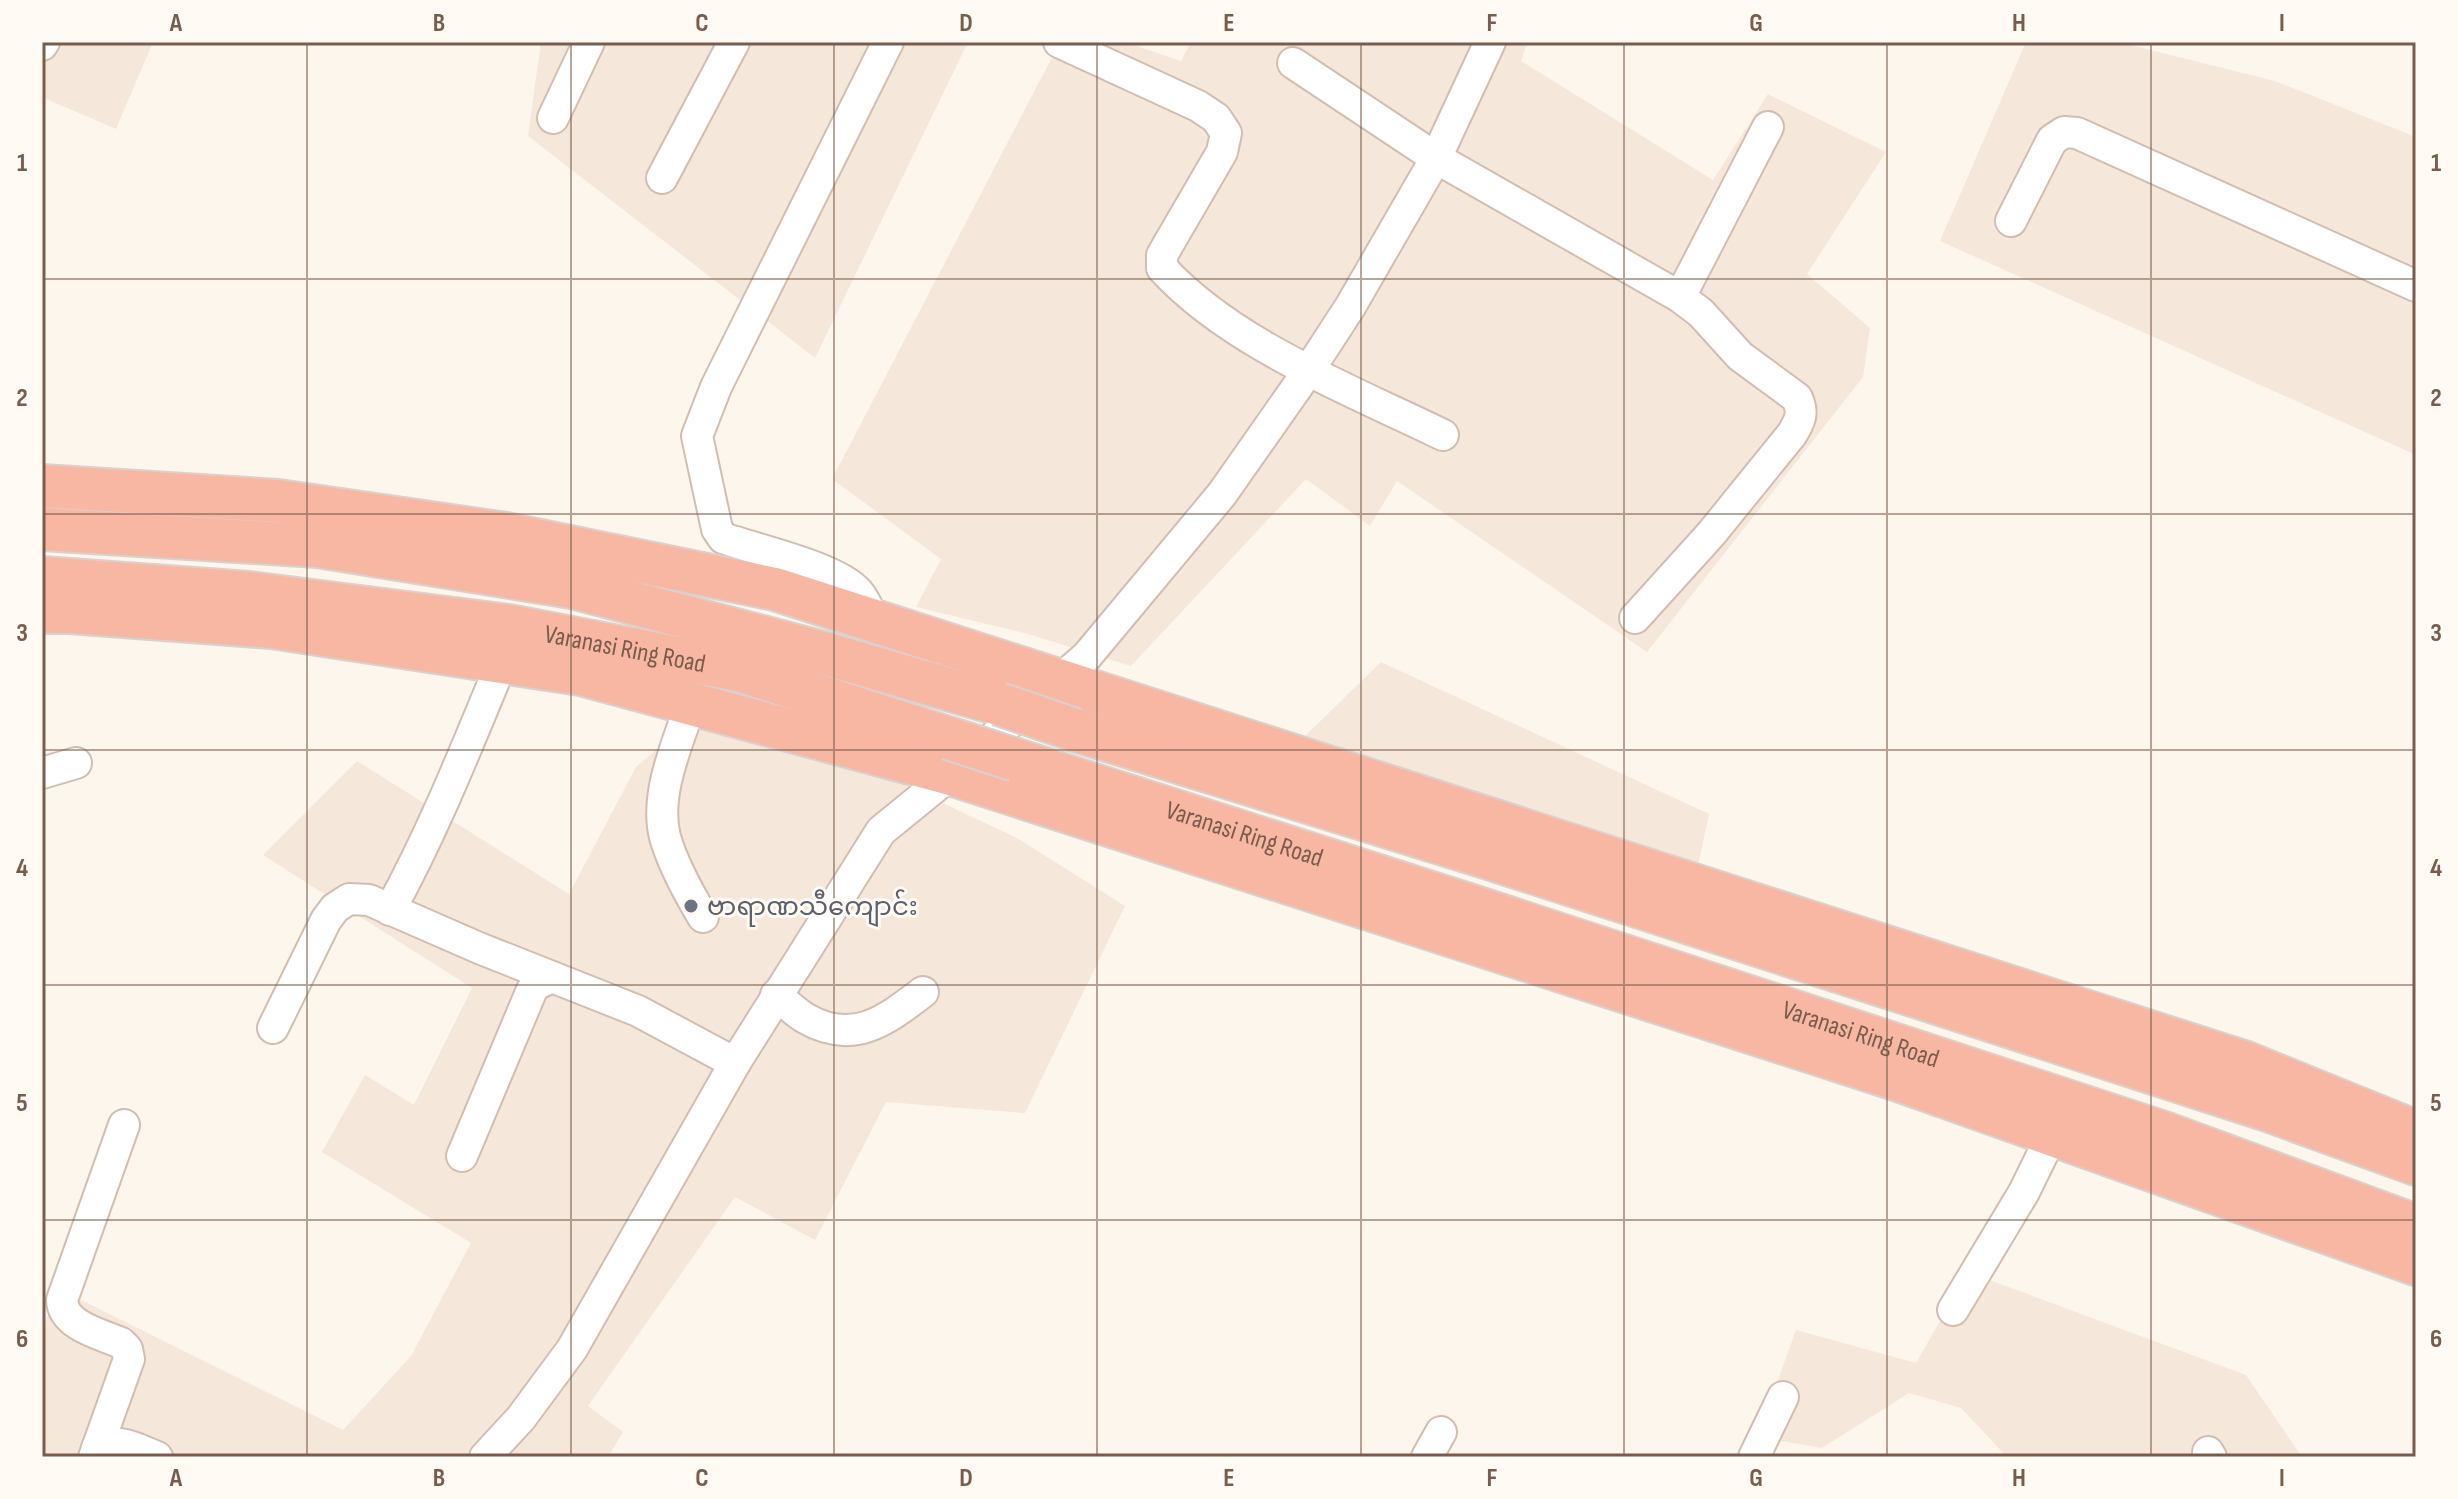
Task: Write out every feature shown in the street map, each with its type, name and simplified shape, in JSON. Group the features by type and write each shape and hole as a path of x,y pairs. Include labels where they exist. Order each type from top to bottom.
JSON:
{"highway":[{"path":"42,486 278,501 506,534 775,589 2246,1063 2416,1132"},
{"name":"Varanasi Ring Road","path":"42,529 318,546 572,587 808,649 999,704 1489,858 2265,1109 2416,1164"},
{"name":"Varanasi Ring Road","path":"42,578 249,593 509,626 739,670 949,756 1016,760 2164,1133 2416,1226"},
{"path":"42,612 272,627 581,674 691,703 949,756 1681,1009 1893,1078 2416,1264"}],"street":[{"path":"553,118 589,42"},
{"path":"662,178 734,42"},
{"path":"874,620 858,592 839,578 821,569 723,538 717,529 697,436 716,387 888,42"},
{"path":"1059,42 1198,106 1216,118 1226,133 1222,152 1162,255 1162,268 1183,291 1256,342 1443,435"},
{"path":"485,1457 521,1418 572,1349 735,1063 881,831 949,756 1060,680 1087,656 1222,494 1350,307 1436,158 1490,42"},
{"path":"1293,63 1436,158 1680,297 1701,313 1740,356 1797,398 1801,418 1792,434 1711,534 1635,618"},
{"path":"1680,297 1768,127"},
{"path":"2011,221 2052,140 2064,132 2077,133 2416,286"},
{"path":"390,910 412,870 502,662"},
{"path":"691,703 671,768 663,816 665,837 685,888 703,917"},
{"path":"42,773 76,763"},
{"path":"273,1028 326,920 335,908 349,899 369,900 638,1011 735,1063"},
{"path":"462,1156 531,992 542,980 552,977"},
{"path":"776,995 805,1018 822,1025 838,1030 862,1030 885,1021 923,992"},
{"path":"96,1453 129,1359 127,1349 121,1343 71,1319 63,1308 62,1300 124,1125"},
{"path":"1953,1310 2024,1192 2052,1135"},
{"path":"1754,1457 1783,1397"},
{"path":"96,1453 109,1443 119,1443 157,1457"}],"shaded area":[{"path":"42,42 153,42 116,129 44,98 42,100"},
{"path":"541,42 968,42 815,358 528,136"},
{"path":"1060,42 1125,42 1181,61 1191,42 1527,42 1521,61 1713,180 1768,94 1886,152 1807,274 1870,328 1863,377 1647,652 1397,481 1370,526 1306,479 1131,666 1028,634 916,607 941,559 832,479"},
{"path":"2026,42 2118,42 2275,81 2416,137 2416,455 1940,241"},
{"path":"1381,662 1709,814 1697,870 1303,738"},
{"path":"695,717 849,759 1017,838 1125,906 1025,1113 886,1102 815,1240 735,1197 588,1406 623,1432 608,1457 42,1457 42,1331 57,1288 343,1430 411,1356 471,1243 322,1152 365,1075 414,1105 472,988 263,855 357,761 569,894 636,767"},
{"path":"1968,1272 2246,1375 2302,1457 2007,1457 1961,1408 1909,1393 1822,1448 1757,1437 1796,1330 1916,1363"}],"place":[{"name":"ဗာရာဏသီကျောင်း","path":"691,906"}]}
